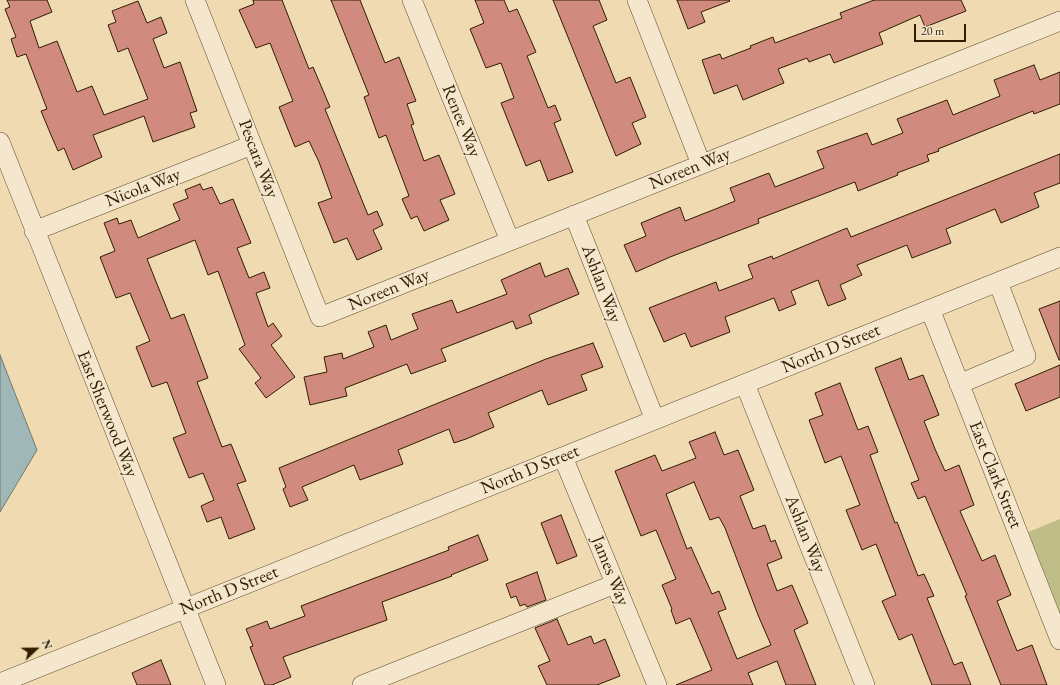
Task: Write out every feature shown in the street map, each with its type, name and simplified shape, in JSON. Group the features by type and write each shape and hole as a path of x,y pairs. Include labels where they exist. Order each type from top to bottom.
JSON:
{"street":[{"name":"Pescara Way","path":"195,0 320,317"},
{"name":"Renee Way","path":"412,0 510,241"},
{"path":"637,0 701,164"},
{"name":"Noreen Way","path":"320,317 1060,21"},
{"name":"East Sherwood Way","path":"0,142 34,231 216,685"},
{"name":"Nicola Way","path":"34,231 252,145"},
{"name":"Ashlan Way","path":"574,215 655,420"},
{"name":"North D Street","path":"0,683 1060,257"},
{"path":"959,384 1026,356 998,282"},
{"name":"East Clark Street","path":"930,309 1060,640"},
{"name":"Ashlan Way","path":"745,384 865,685"},
{"name":"James Way","path":"563,457 657,685"},
{"path":"362,685 615,584"}],"shaded area":[{"path":"1060,519 1060,648 1057,649 1011,539"}],"water":[{"path":"0,355 37,450 0,512"}],"building":[{"path":"7,0 47,0 52,12 30,21 39,48 57,41 77,92 92,86 104,115 148,99 128,48 118,52 108,25 116,22 112,11 138,1 147,23 161,17 167,33 153,39 164,68 180,62 197,111 190,113 195,127 153,142 144,116 93,135 102,157 73,170 64,148 58,151 41,111 47,109 26,54 17,57 11,39 16,37 5,9 10,7"},
{"path":"253,0 282,0 309,69 313,67 330,107 325,109 368,215 377,211 383,225 373,230 382,249 357,260 347,238 334,243 318,203 332,198 319,162 309,141 295,147 279,107 293,101 270,43 256,48 239,10 254,4"},
{"path":"331,0 360,0 385,63 399,57 416,101 407,104 414,124 411,125 424,161 439,155 455,194 440,200 449,220 424,231 417,216 411,219 402,199 409,196 386,135 379,138 364,97 369,95"},
{"path":"475,0 504,0 509,12 517,9 536,52 527,56 548,108 555,105 561,120 554,123 573,172 548,181 540,160 526,166 501,103 514,98 501,63 486,68 470,29 484,23"},
{"path":"553,0 599,0 607,20 593,26 616,83 630,77 646,117 632,123 641,144 616,156"},
{"path":"677,0 730,1 701,12 705,22 688,29"},
{"path":"874,0 961,0 966,11 925,27 920,15 879,33 883,44 834,63 830,54 809,62 807,58 778,69 784,83 743,100 737,85 714,94 702,60 720,54 722,59 751,48 750,46 773,37 775,43 842,18 840,13"},
{"path":"1034,65 1040,80 1060,72 1060,104 1034,114 1033,111 938,149 939,151 927,155 929,161 897,173 898,175 858,191 855,182 758,219 759,223 670,257 636,272 624,245 646,236 641,223 680,207 685,221 735,201 730,188 769,173 775,187 824,168 817,151 867,133 872,145 903,133 897,119 947,100 953,115 1000,96 994,80"},
{"path":"1060,154 1060,183 1034,193 1039,207 1001,223 995,209 946,229 951,243 912,258 907,245 857,265 862,275 840,285 846,299 828,306 818,280 791,291 796,304 779,311 774,298 725,317 730,332 691,347 685,333 664,342 649,308 716,282 719,291 753,278 748,265 772,256 773,259 847,228 851,237"},
{"path":"200,184 203,190 212,187 220,204 233,199 251,243 237,248 249,278 264,272 270,288 256,293 268,327 273,323 282,336 271,345 295,377 266,398 255,383 261,378 239,349 245,345 218,271 208,275 195,240 147,259 171,319 184,314 208,378 197,382 222,447 231,444 246,481 237,484 255,529 229,539 221,517 207,522 201,506 214,500 203,473 189,478 173,438 186,433 167,382 152,387 136,347 150,341 130,293 116,298 100,257 115,251 104,223 117,218 119,224 131,220 138,238 180,220 173,204 188,198 185,190"},
{"path":"540,263 545,277 568,268 579,294 529,315 532,323 516,329 513,321 441,349 446,361 411,374 407,364 345,388 347,396 310,405 304,377 327,372 324,357 342,353 343,359 374,347 368,332 386,325 391,340 418,329 412,314 452,300 457,313 507,294 501,280"},
{"path":"1060,301 1060,360 1059,360 1039,309"},
{"path":"593,343 603,367 581,375 587,390 548,405 542,390 488,413 494,427 454,443 449,429 398,450 403,464 360,480 354,465 302,487 308,500 290,507 283,489 286,487 279,468 546,359"},
{"path":"901,358 909,380 923,375 939,415 924,421 935,449 945,471 959,465 974,505 960,511 982,561 995,555 1011,595 997,601 1017,651 1032,645 1047,685 1001,685 965,596 967,595 925,496 918,499 911,483 919,480 875,368"},
{"path":"1060,365 1060,397 1026,411 1015,384"},
{"path":"840,383 858,430 868,426 878,452 870,455 895,523 897,522 918,576 924,574 934,596 927,598 954,665 962,662 971,685 932,685 912,634 899,640 882,601 896,595 876,544 862,550 846,510 860,505 841,456 825,463 809,420 823,415 815,393"},
{"path":"715,432 724,455 738,450 754,490 740,496 753,529 765,525 771,542 775,540 782,558 767,564 777,591 792,585 808,623 794,630 816,685 786,685 777,661 748,673 753,685 676,685 712,670 690,618 676,624 671,610 672,609 662,585 676,579 656,530 641,536 615,471 655,455 662,471 696,458 689,442","holes":["694,482 710,520 719,517 725,528 771,645 737,659 718,612 726,609 719,591 712,594 691,547 687,549 666,494"]},
{"path":"561,515 577,556 557,564 541,523"},
{"path":"478,535 488,560 451,575 452,576 382,602 387,620 283,657 291,677 272,685 265,685 250,647 253,646 246,629 267,621 270,629 305,616 301,606 449,550 448,547"},
{"path":"537,572 546,600 527,607 525,604 520,606 516,596 511,598 506,584"},
{"path":"557,619 568,645 591,636 594,644 605,639 620,676 597,685 547,685 538,666 550,661 535,628"},
{"path":"161,660 171,685 137,685 132,673"}]}
